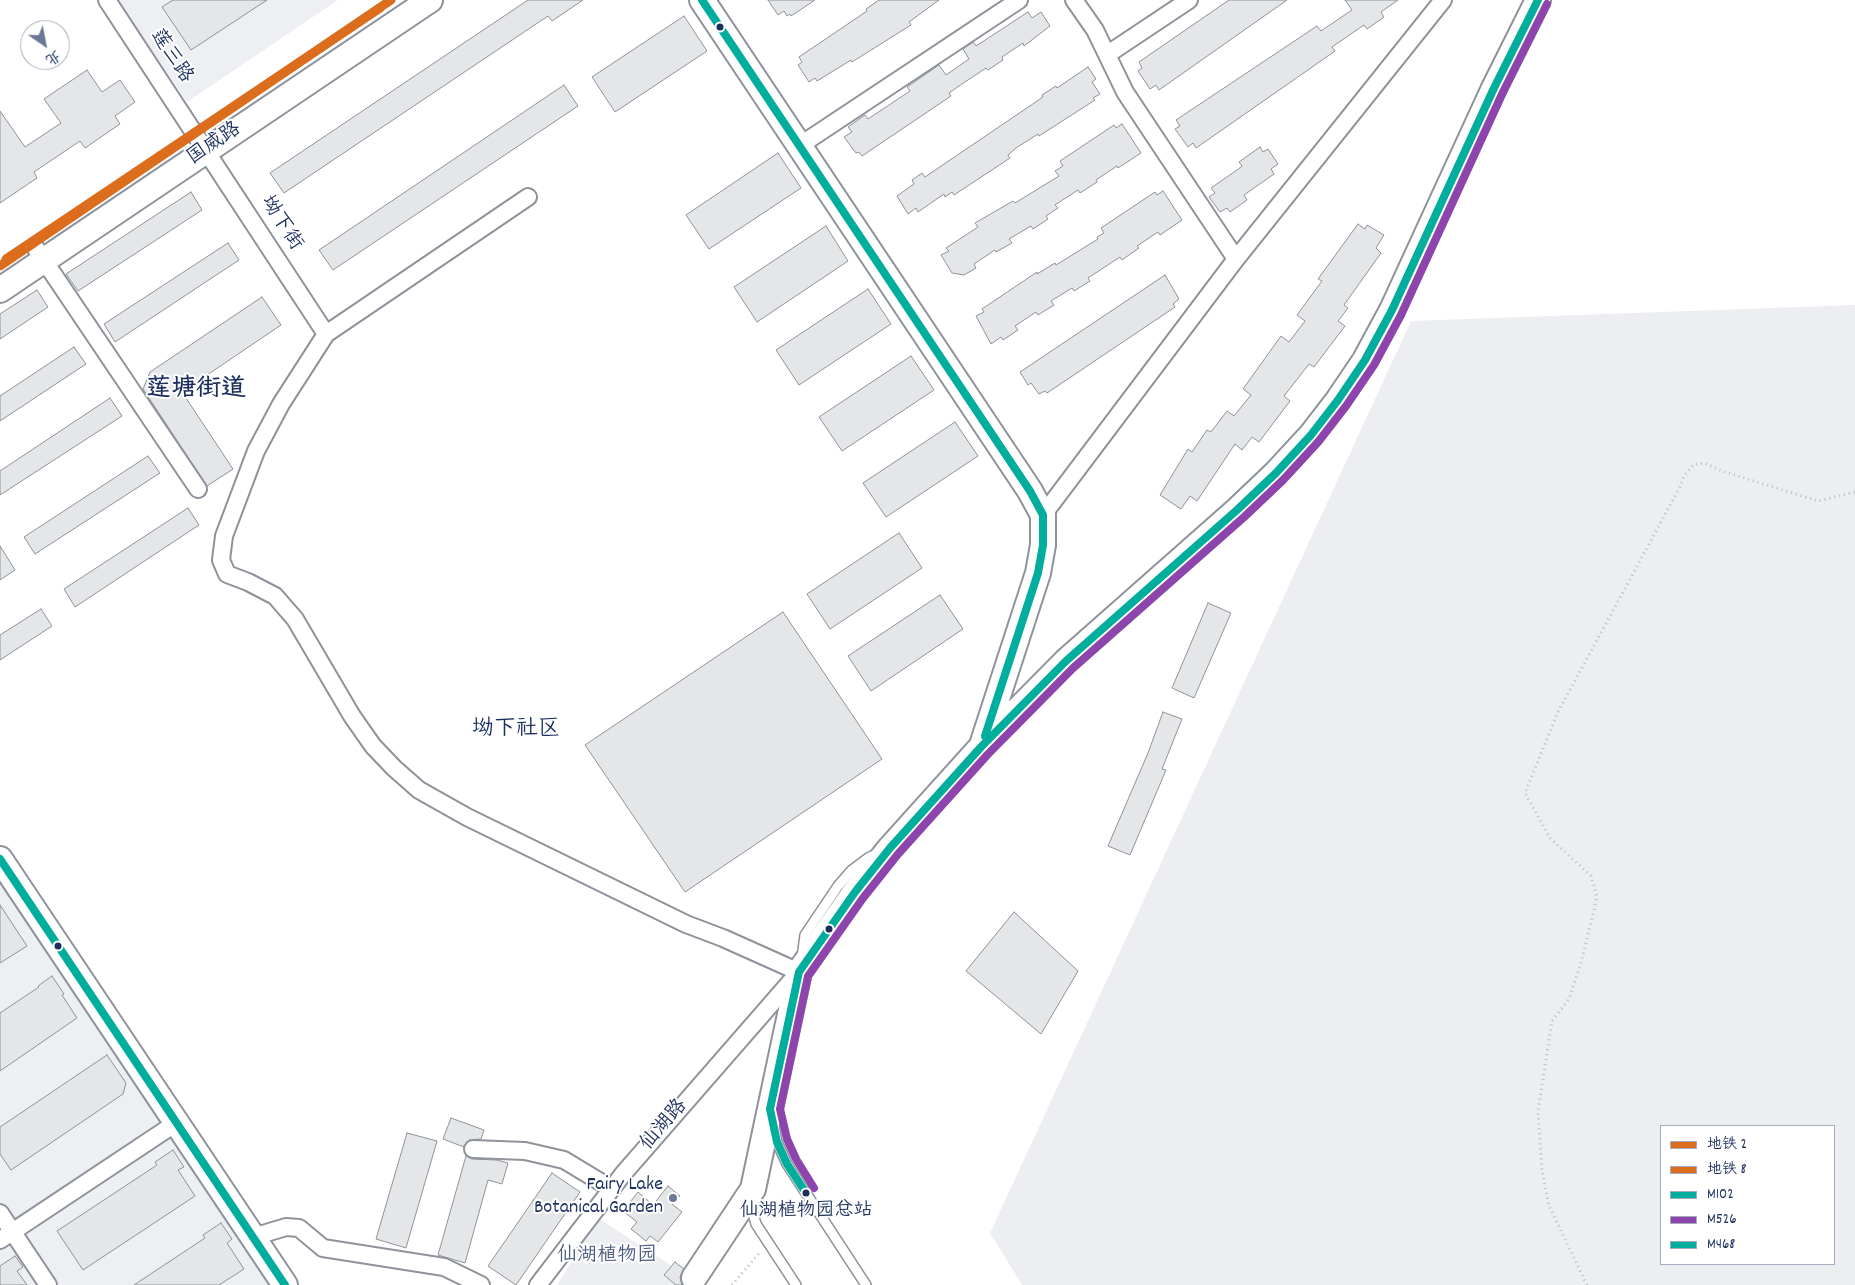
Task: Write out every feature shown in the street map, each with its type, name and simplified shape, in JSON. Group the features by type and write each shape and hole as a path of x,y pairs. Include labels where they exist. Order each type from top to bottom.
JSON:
{"street":[{"name":"莲三路","path":"107,0 202,144"},
{"name":"国威路","path":"0,290 40,254 202,144 402,0"},
{"name":"国威路","path":"202,144 430,0"},
{"name":"仙湖路","path":"538,1285 612,1189 799,972 855,892 890,848 981,746 1038,573 1044,545 1043,515 1030,491 702,0"},
{"path":"799,146 1019,0"},
{"path":"1074,0 1095,30 1125,92 1236,258"},
{"path":"1108,54 1189,0"},
{"path":"1043,515 1236,258 1443,0"},
{"path":"981,746 1066,661 1237,510 1276,473 1311,435 1338,400 1365,360 1392,310 1494,88 1538,0"},
{"name":"坳下街","path":"202,144 326,334"},
{"path":"528,197 326,334 281,404 256,452 224,536 221,560 227,574 275,596 290,613 352,716 373,746 419,790 467,817 678,920 799,972"},
{"name":"国威路","path":"0,271 40,254"},
{"path":"40,254 198,489"},
{"path":"0,860 284,1285"},
{"name":"仙湖路","path":"694,1278 753,1189 799,972"},
{"path":"6,1236 176,1123"},
{"path":"473,1149 525,1151 564,1160 612,1189"},
{"path":"0,1213 6,1236 48,1285"},
{"path":"253,1237 286,1227 299,1228 323,1248 444,1267 481,1285"}],"lane":[{"path":"770,1109 777,1142 787,1164 866,1285"},
{"path":"753,1189 751,1206 756,1224 796,1285"}],"path":[{"path":"1587,1285 1549,1206 1542,1171 1538,1111 1552,1021 1569,999 1582,963 1598,897 1590,876 1550,838 1525,793 1558,712 1680,487 1684,476 1693,465 1704,463 1719,470 1818,501 1855,492"},
{"path":"732,1285 768,1243"}],"shaded area":[{"path":"118,0 338,0 187,102"},
{"path":"0,876 271,1285 0,1285"}],"green space":[{"path":"1855,305 1855,1285 1022,1285 990,1233 1411,321"},
{"name":"仙湖植物园","path":"598,1218 672,1266 675,1262 703,1285 557,1285"}],"building":[{"path":"173,0 267,0 191,50 162,7"},
{"path":"528,0 583,0 552,21 548,16 284,193 270,173"},
{"path":"768,0 815,0 791,16 790,14 787,16 784,11 778,15"},
{"path":"879,0 939,0 909,22 911,25 852,62 851,60 817,81 815,78 809,82 798,65 802,62 799,57 867,11 866,9"},
{"path":"1229,0 1287,0 1159,90 1156,85 1150,89 1138,71 1142,68 1139,62"},
{"path":"1345,0 1398,0 1381,12 1384,17 1367,29 1364,25 1332,47 1335,51 1196,148 1193,143 1188,147 1175,129 1180,126 1176,120 1317,26 1321,31 1352,10"},
{"path":"1028,12 1032,18 1041,12 1050,26 1024,46 1023,43 1002,57 1003,60 988,70 986,68 949,93 951,96 862,156 859,152 856,153 844,137 852,132 848,127 865,115 868,119 910,91 907,87 939,65 946,75 969,59 963,49 973,42 976,46"},
{"path":"684,16 707,51 615,112 592,77"},
{"path":"1088,67 1096,79 1092,82 1100,94 1093,98 1095,100 1039,136 1038,134 1016,148 1008,155 1010,158 954,195 952,192 945,197 944,194 918,212 916,208 908,214 897,196 914,184 912,180 922,173 925,177 1043,97 1042,95 1056,86 1057,88"},
{"path":"87,70 102,92 120,80 135,102 115,116 120,124 85,148 80,141 34,172 37,178 0,203 0,111 25,147 61,123 44,99"},
{"path":"564,85 578,106 333,270 319,250"},
{"path":"1122,124 1141,153 1118,168 1117,166 1080,193 1078,190 1055,205 1058,208 1046,216 1048,219 1033,229 1031,226 1009,239 1012,243 996,252 995,250 974,264 976,268 964,275 952,273 941,255 949,251 946,248 978,227 975,223 1013,201 1015,203 1059,176 1055,171 1063,166 1060,161 1114,125 1116,128"},
{"path":"1260,147 1263,152 1268,149 1278,164 1271,169 1274,174 1244,195 1247,200 1230,212 1227,208 1220,212 1209,197 1215,193 1211,188 1242,166 1239,162"},
{"path":"778,153 801,188 709,249 686,215"},
{"path":"1163,191 1182,220 1160,235 1158,232 1137,246 1139,248 1122,260 1120,257 1088,278 1090,281 1074,291 1072,288 1051,301 1054,305 1038,315 1036,312 1015,326 1018,330 1003,340 1001,337 991,344 976,316 984,312 982,309 1037,272 1037,274 1055,263 1056,265 1098,239 1097,237 1104,233 1101,228 1155,192 1157,195"},
{"path":"191,192 202,210 78,291 66,274"},
{"path":"1358,224 1365,229 1367,225 1384,235 1376,248 1381,253 1344,305 1348,308 1338,321 1345,326 1314,367 1309,364 1284,396 1290,401 1259,442 1252,437 1242,450 1235,444 1197,501 1190,496 1181,509 1160,495 1188,449 1192,452 1207,430 1211,432 1227,411 1234,416 1251,395 1243,389 1281,336 1289,342 1305,321 1297,315 1322,281 1318,279"},
{"path":"826,226 848,261 757,322 734,287"},
{"path":"228,243 239,260 115,342 104,324"},
{"path":"1165,275 1179,299 1173,304 1175,307 1047,393 1045,391 1039,394 1031,383 1028,385 1020,372"},
{"path":"868,289 891,324 799,385 776,350"},
{"path":"37,290 48,307 0,339 0,314"},
{"path":"262,297 281,325 182,392 233,469 207,486 143,389 150,372"},
{"path":"74,347 86,364 0,421 0,396"},
{"path":"911,356 934,390 842,451 819,417"},
{"path":"110,398 122,416 0,495 0,471"},
{"path":"955,422 978,456 886,517 863,483"},
{"path":"148,456 160,473 35,554 24,537"},
{"path":"188,508 199,525 75,607 64,589"},
{"path":"899,533 922,568 830,629 807,594"},
{"path":"0,546 15,570 0,580"},
{"path":"940,595 963,629 871,691 848,656"},
{"path":"1208,603 1231,613 1194,698 1172,688"},
{"path":"41,609 52,626 0,660 0,635"},
{"path":"783,612 882,759 685,892 585,745"},
{"path":"1163,712 1182,719 1162,769 1166,770 1130,855 1108,846 1148,753"},
{"path":"0,905 27,946 0,963"},
{"path":"1014,912 1078,971 1041,1034 966,971"},
{"path":"52,976 77,1018 0,1071 0,1013"},
{"path":"107,1055 126,1083 123,1094 11,1170 0,1154 0,1127"},
{"path":"451,1118 484,1130 481,1139 469,1140 464,1147 443,1139"},
{"path":"407,1133 437,1141 406,1248 376,1239"},
{"path":"173,1150 184,1167 178,1170 195,1196 83,1270 57,1231 157,1165 155,1162"},
{"path":"466,1156 472,1159 497,1160 508,1163 502,1184 488,1180 465,1263 438,1255"},
{"path":"552,1173 580,1192 516,1285 488,1266"},
{"path":"668,1186 680,1196 672,1204 682,1212 658,1242 650,1236 646,1241 631,1229 637,1222 623,1211 638,1192 653,1205"},
{"path":"221,1223 232,1239 227,1243 244,1269 219,1285 134,1285 205,1238 203,1235"},
{"path":"15,1256 23,1267 17,1271 27,1285 0,1285 0,1266"},
{"path":"675,1262 684,1269 680,1277 682,1285 676,1285 664,1275"}],"metro line":[{"name":"2","path":"0,266 391,0"},
{"name":"8","path":"6,259 380,8"}],"transit line":[{"name":"M102","path":"702,0 1030,491 1043,515 1043,545 1038,573 985,736"},
{"name":"M102","path":"806,1193 787,1164 777,1142 770,1109 799,972 855,892 890,848 981,747 1066,661 1237,510 1276,473 1311,435 1338,400 1365,360 1392,310 1494,88 1538,0"},
{"name":"M526","path":"814,1188 796,1159 787,1139 780,1109 808,976 863,898 898,854 988,754 1073,668 1244,517 1283,480 1318,442 1346,406 1374,365 1401,315 1503,92 1547,4"},
{"name":"M468","path":"0,859 285,1285"}],"place":[{"name":"仙湖植物园总站","path":"806,1193"},
{"name":"Fairy Lake Botanical Garden","path":"673,1198"}],"district":[{"name":"莲塘街道","path":"196,392"},
{"name":"坳下社区","path":"516,731"}]}
